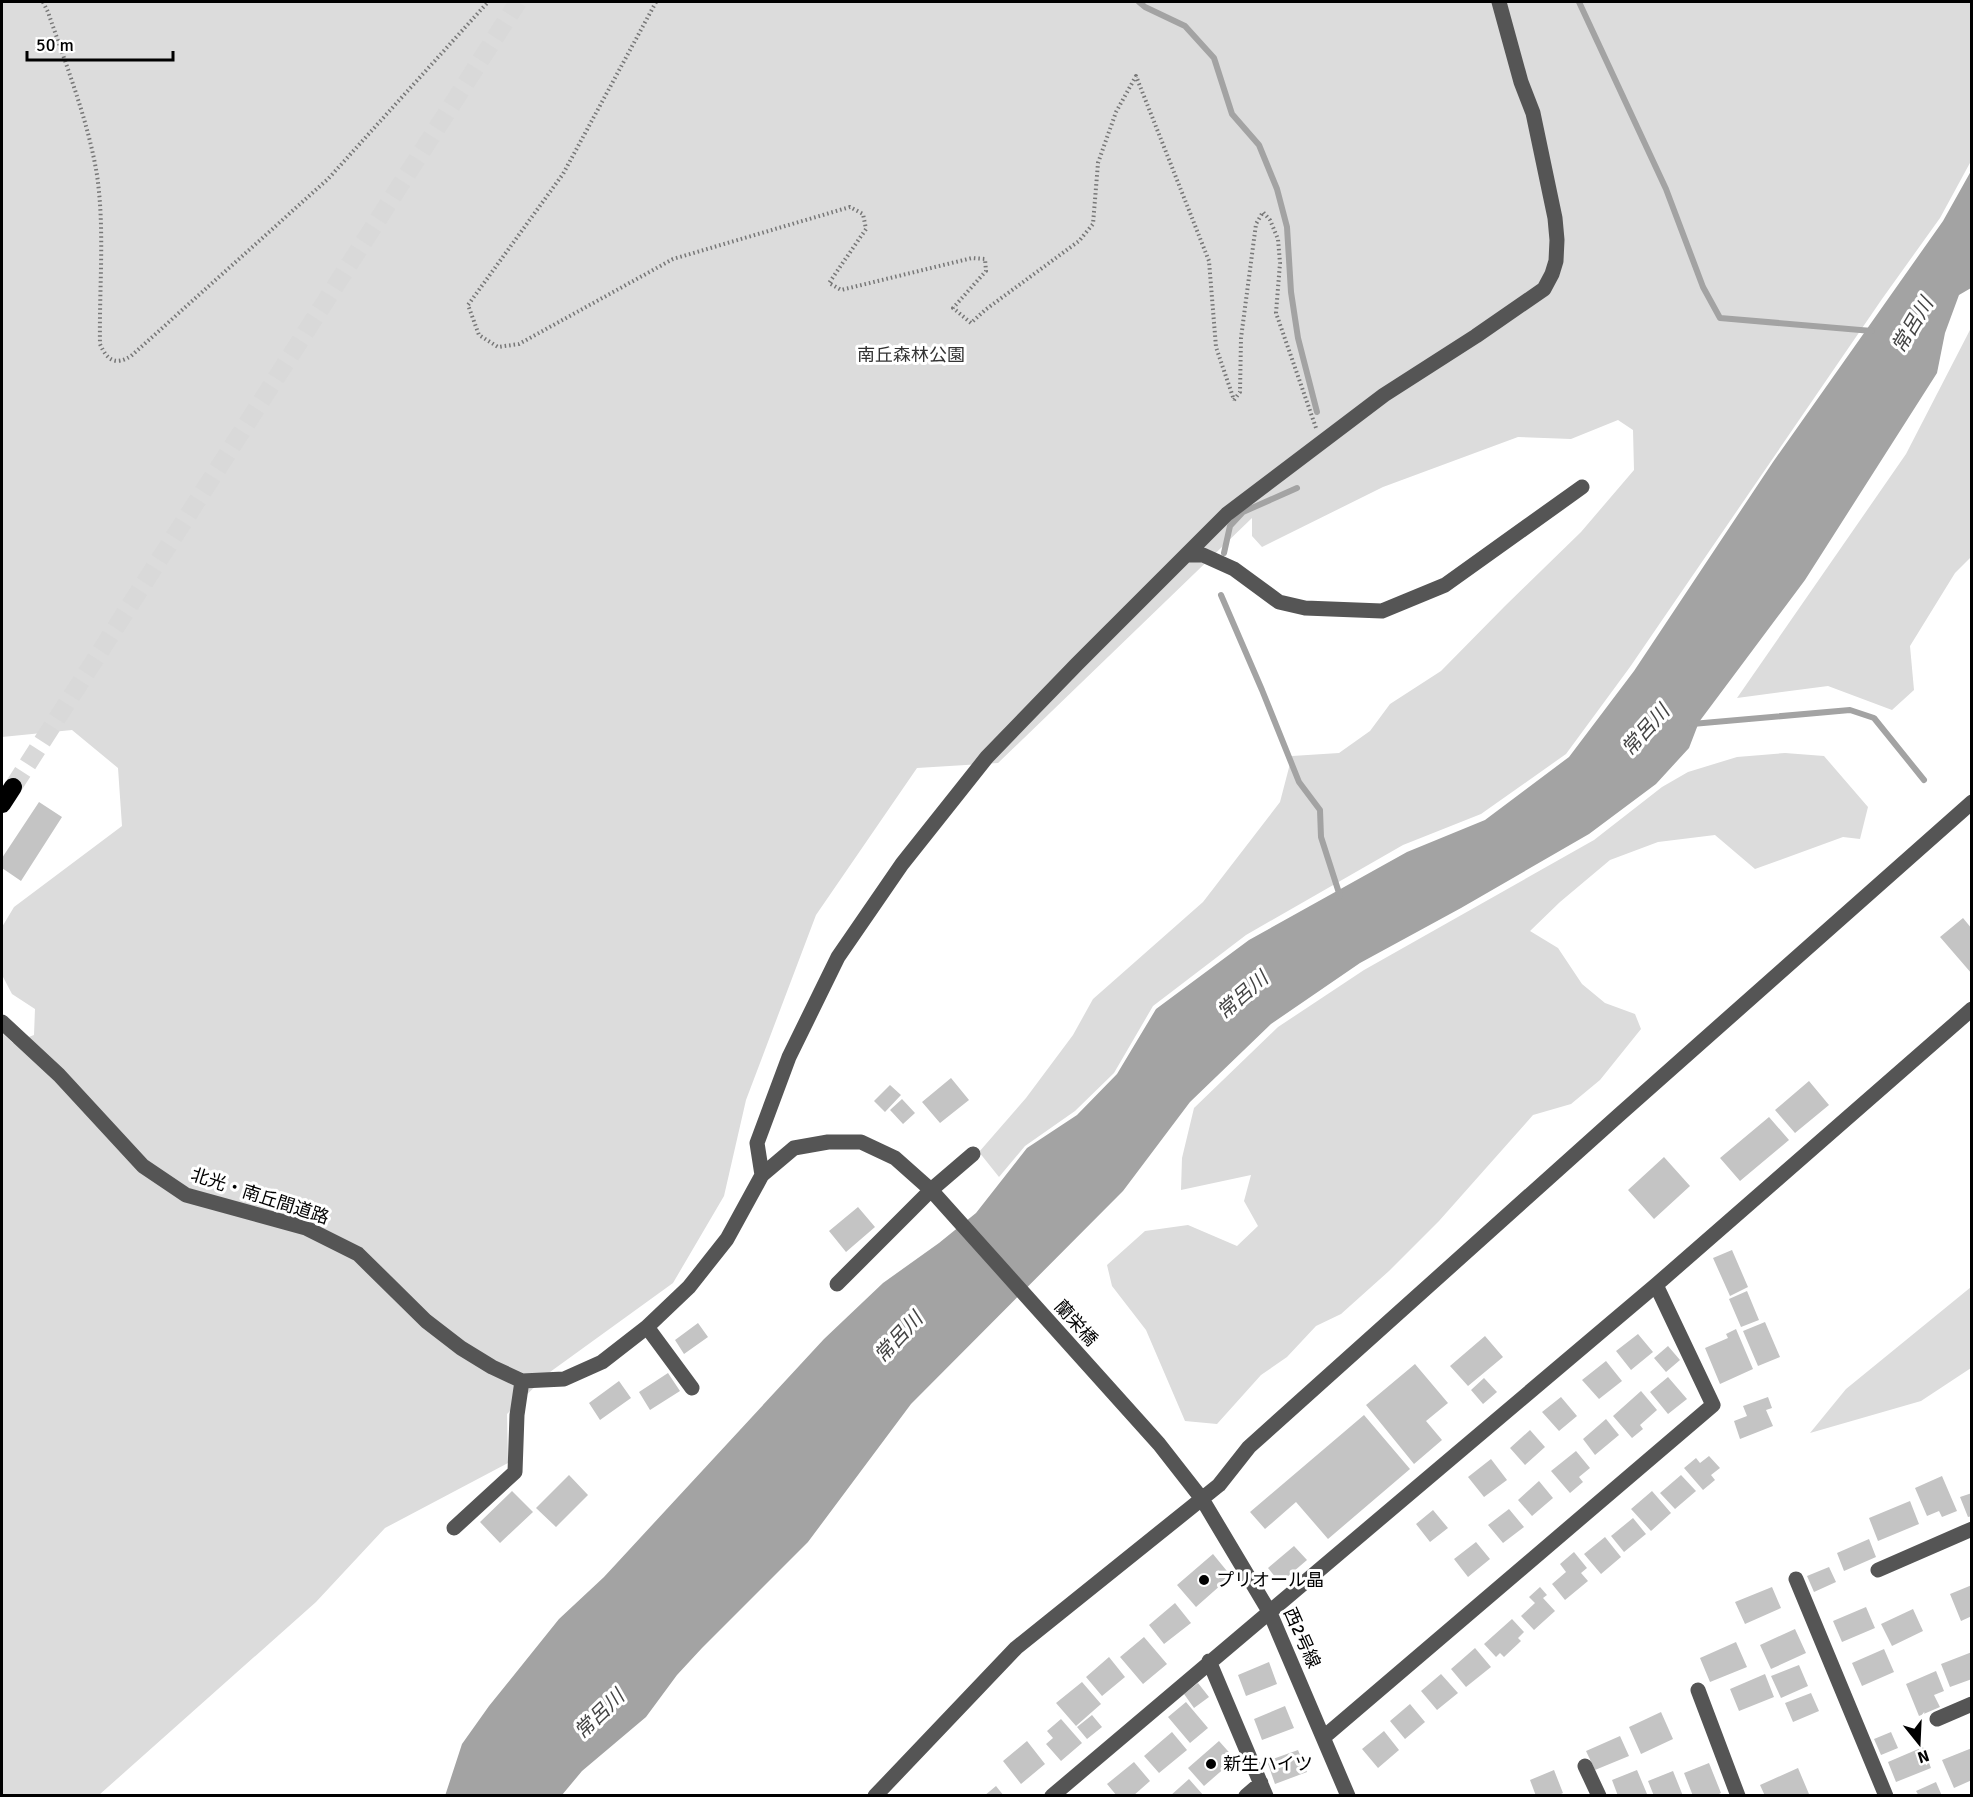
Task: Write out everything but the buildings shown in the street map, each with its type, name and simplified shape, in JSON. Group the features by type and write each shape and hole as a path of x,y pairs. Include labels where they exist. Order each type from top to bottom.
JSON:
{"highway":[{"path":"2,804 13,787"}],"street":[{"path":"454,1528 515,1472 517,1415 522,1381 564,1379 602,1362 647,1327 689,1287 728,1239 762,1175 757,1143 789,1057 838,957 902,864 987,757 1227,514 1384,396 1544,289 1552,274 1557,240 1556,218 1533,114 1521,82 1499,2"},
{"path":"1186,555 1203,555 1234,569 1279,602 1305,608 1382,611 1445,585 1582,487"},
{"path":"876,1796 1016,1648 1218,1485 1258,1439 1618,1114 1971,802"},
{"path":"1052,1796 1656,1285 1971,1009"},
{"name":"北光・南丘間道路","path":"2,1022 59,1075 143,1166 186,1195 306,1228 358,1254 426,1321 460,1348 522,1381"},
{"name":"蘭栄橋","path":"762,1175 794,1148 828,1142 861,1142 895,1158 934,1195 1151,1435 1183,1475"},
{"path":"837,1284 934,1195 973,1154"},
{"path":"1324,1737 1713,1406 1656,1285"},
{"path":"647,1327 692,1389"},
{"name":"西2号線","path":"1183,1475 1202,1499 1270,1612 1348,1796"},
{"path":"1878,1570 1971,1529"},
{"path":"1796,1579 1886,1796"},
{"path":"1209,1661 1263,1789 1246,1796"},
{"path":"1698,1690 1738,1796"},
{"path":"1937,1719 1971,1704"},
{"path":"1585,1766 1599,1796"}],"path":[{"path":"43,2 52,23 92,147 100,200 102,242 100,344 104,353 114,361 123,361 328,179 488,2"},
{"path":"656,2 563,174 468,305 479,335 498,347 519,344 673,259 850,207 863,214 866,229 830,283 841,290 972,258 985,259 986,271 953,308 971,323 985,310 1079,241 1093,224 1098,163 1116,112 1136,76 1209,261 1216,347 1234,400 1240,392 1241,338 1256,224 1263,212 1270,220 1278,238 1280,262 1276,313 1321,443"}],"green space":[{"name":"南丘森林公園","path":"2,2 1971,2 1971,161 1940,218 1630,667 1566,754 1481,814 1403,845 1246,935 1153,1006 1114,1073 1075,1111 1025,1146 999,1177 979,1152 1026,1098 1073,1035 1093,999 1203,902 1280,802 1292,756 1339,753 1370,731 1390,704 1441,671 1581,532 1634,470 1633,430 1618,420 1571,439 1518,437 1383,487 1262,547 1252,536 1252,518 998,763 917,768 816,915 746,1100 724,1196 673,1283 550,1372 507,1414 508,1463 385,1528 316,1602 99,1795 2,1795 2,1033 13,1043 34,1035 35,1009 12,994 2,975 2,927 14,907 122,826 118,768 72,730 2,737"},
{"path":"1971,328 1971,557 1955,573 1910,646 1914,690 1892,710 1828,686 1737,698 1906,454"},
{"path":"1785,753 1824,756 1868,807 1860,839 1843,837 1755,869 1715,835 1658,842 1610,860 1560,902 1530,931 1558,948 1582,984 1605,1003 1635,1014 1641,1029 1600,1080 1571,1104 1533,1115 1439,1221 1389,1271 1341,1314 1316,1326 1287,1357 1261,1375 1217,1424 1185,1421 1146,1330 1112,1286 1107,1265 1145,1231 1188,1225 1237,1246 1258,1226 1244,1201 1251,1175 1181,1190 1182,1158 1194,1108 1278,1027 1364,970 1594,840 1662,787 1688,772 1737,757"},
{"path":"1971,1287 1971,1368 1921,1401 1810,1433 1846,1389"}],"water":[{"name":"常呂川","path":"1971,171 1971,288 1959,295 1945,333 1937,373 1805,580 1699,722 1689,748 1656,784 1589,834 1360,963 1271,1024 1190,1102 1123,1191 911,1404 808,1542 677,1675 646,1717 582,1771 562,1795 445,1796 462,1744 489,1706 559,1619 604,1577 824,1339 883,1283 976,1213 1027,1148 1077,1115 1117,1074 1156,1009 1249,940 1407,852 1485,820 1569,757 1634,671 1773,462 1943,221"}],"waterway":[{"path":"1139,2 1185,26 1214,58 1232,114 1259,145 1277,189 1287,227 1291,292 1298,338 1317,412"},
{"path":"1579,2 1666,189 1703,287 1720,318 1872,331"},
{"path":"1224,553 1230,526 1243,512 1297,488"},
{"path":"1221,595 1299,782 1320,810 1321,837 1340,896"},
{"path":"1692,724 1850,710 1874,718 1924,780"}],"tunnel":[{"path":"13,787 518,2"}],"place":[{"name":"プリオール晶","path":"1204,1580"},
{"name":"新生ハイツ","path":"1211,1764"}]}
